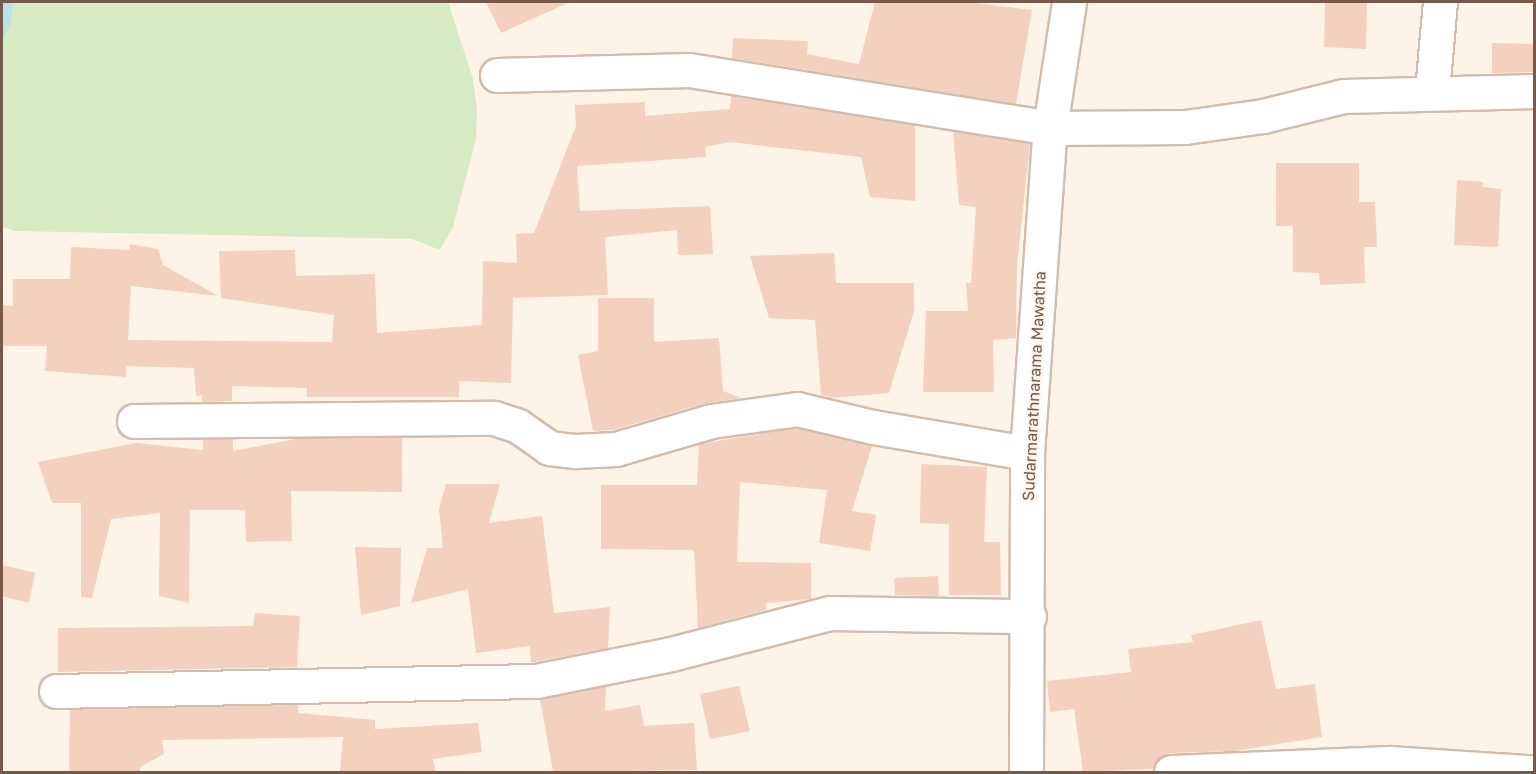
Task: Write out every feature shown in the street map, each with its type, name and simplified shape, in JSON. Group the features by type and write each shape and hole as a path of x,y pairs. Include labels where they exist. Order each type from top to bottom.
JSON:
{"street":[{"name":"Sudarmarathnarama Mawatha","path":"1026,772 1029,616 1027,453 1050,128 1069,2"},
{"path":"1432,91 1440,2"},
{"path":"497,75 688,70 1050,128 1185,127 1263,116 1344,96 1432,91 1534,91"},
{"path":"134,421 494,417 518,426 549,448 575,451 616,449 711,421 797,409 873,427 1027,453"},
{"path":"56,691 536,681 671,654 830,613 1029,616"},
{"path":"1171,772 1389,763 1530,772"}],"green space":[{"path":"7,2 448,2 473,79 477,109 476,139 453,227 440,250 412,239 15,231 2,227 2,18"}],"water":[{"path":"2,2 13,2 11,23 2,41"}],"building":[{"path":"486,2 570,2 501,33"},
{"path":"875,2 967,2 1032,10 1016,104 732,58 733,38 808,41 807,54 859,64"},
{"path":"1325,2 1367,2 1366,49 1324,47"},
{"path":"1492,43 1534,44 1534,72 1492,73"},
{"path":"731,96 915,125 915,201 870,197 861,157 730,142 705,147 706,157 577,166 580,211 710,206 713,254 678,255 677,230 605,237 608,295 513,298 511,383 459,381 459,397 307,397 307,388 232,386 232,401 202,402 202,395 196,396 194,368 126,366 126,377 45,371 47,346 2,346 2,305 13,306 13,279 70,279 71,247 129,250 130,244 158,249 163,265 218,296 131,286 128,340 332,342 334,315 221,298 219,251 295,250 296,276 375,274 377,333 482,325 483,261 517,263 516,234 534,233 576,126 575,105 645,102 645,116 730,109"},
{"path":"953,131 1030,144 1017,266 1016,338 993,340 994,392 923,392 926,311 968,311 966,283 971,283 976,207 959,205"},
{"path":"1276,163 1359,163 1359,202 1375,202 1377,247 1364,247 1365,283 1320,285 1319,273 1293,272 1293,226 1276,226"},
{"path":"1457,180 1483,182 1483,187 1501,189 1498,247 1454,245"},
{"path":"834,253 836,283 914,283 914,311 889,393 832,398 821,395 815,320 769,318 750,256"},
{"path":"598,298 654,298 654,342 719,338 723,391 741,398 706,403 613,430 593,431 578,355 598,351"},
{"path":"796,428 872,446 852,511 876,515 870,551 819,543 827,490 740,482 737,562 811,563 811,599 766,603 766,610 698,628 694,550 601,549 601,485 697,485 699,444"},
{"path":"301,438 402,438 402,492 291,491 292,541 246,542 245,510 190,510 189,603 159,596 160,513 111,519 92,598 81,597 81,503 52,503 38,462 136,443 203,450 203,439 233,439 233,451"},
{"path":"921,464 987,467 984,542 1000,542 1001,595 949,595 949,524 920,523"},
{"path":"446,484 500,484 489,523 542,516 554,613 610,607 608,648 534,662 531,662 530,646 476,653 468,589 411,603 427,548 443,548 439,509"},
{"path":"355,547 401,548 400,606 361,615"},
{"path":"2,565 35,573 29,603 2,596"},
{"path":"938,576 939,596 895,595 894,578"},
{"path":"255,613 300,616 297,667 58,672 58,628 253,626"},
{"path":"1261,620 1276,689 1315,684 1322,737 1235,751 1170,753 1161,757 1153,769 1083,772 1074,709 1050,712 1047,681 1131,672 1128,649 1193,642 1191,635"},
{"path":"606,686 605,711 640,705 644,726 694,723 697,770 553,772 540,699"},
{"path":"739,686 750,731 710,739 700,694"},
{"path":"298,705 298,713 375,720 375,729 478,723 482,752 433,759 436,772 340,772 343,737 162,740 164,754 140,767 140,772 69,772 70,709"}]}
